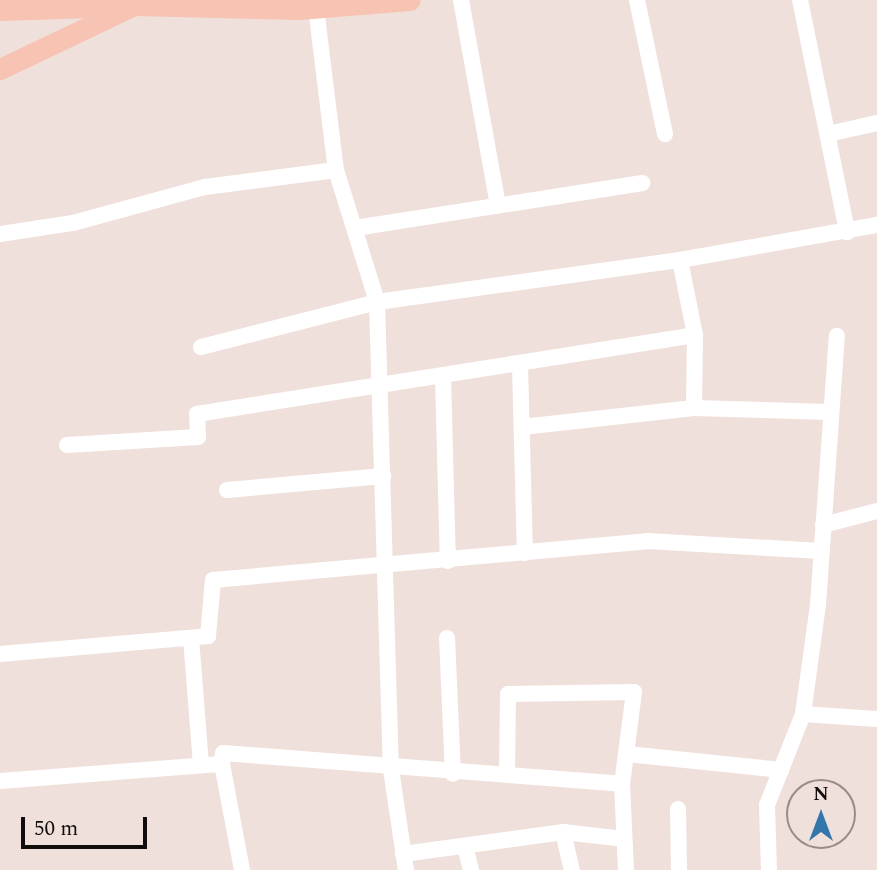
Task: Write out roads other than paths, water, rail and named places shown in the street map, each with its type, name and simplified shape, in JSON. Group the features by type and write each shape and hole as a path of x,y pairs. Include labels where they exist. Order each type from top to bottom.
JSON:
{"main road":[{"path":"0,10 187,2 316,8 410,0"},
{"path":"0,69 134,5"}],"street":[{"path":"461,0 498,206"},
{"path":"637,0 665,134"},
{"path":"800,0 847,232"},
{"path":"316,8 336,170 377,302 383,476 382,566 391,769 405,862 465,846 563,832 624,839"},
{"path":"828,134 877,123"},
{"path":"0,234 73,223 205,187 336,170"},
{"path":"355,228 642,183"},
{"path":"201,347 377,302 680,260 877,225"},
{"path":"680,260 695,335 694,408"},
{"path":"67,445 198,438 197,414 520,365 695,335"},
{"path":"769,870 767,805 803,714 822,551 837,336"},
{"path":"520,365 525,553"},
{"path":"443,376 448,561"},
{"path":"522,427 694,408 830,412"},
{"path":"228,490 383,476"},
{"path":"823,525 877,511"},
{"path":"0,654 208,636 212,580 448,561 647,541 822,551"},
{"path":"191,638 201,765"},
{"path":"447,638 453,774"},
{"path":"508,775 505,700 515,692 628,689 635,699 622,784 626,870"},
{"path":"803,714 877,719"},
{"path":"242,870 222,764 223,753 319,758 391,769 453,774 508,775 622,784"},
{"path":"627,754 780,771"},
{"path":"0,781 222,764"},
{"path":"678,809 679,870"},
{"path":"563,832 572,870"},
{"path":"465,846 471,870"}]}
